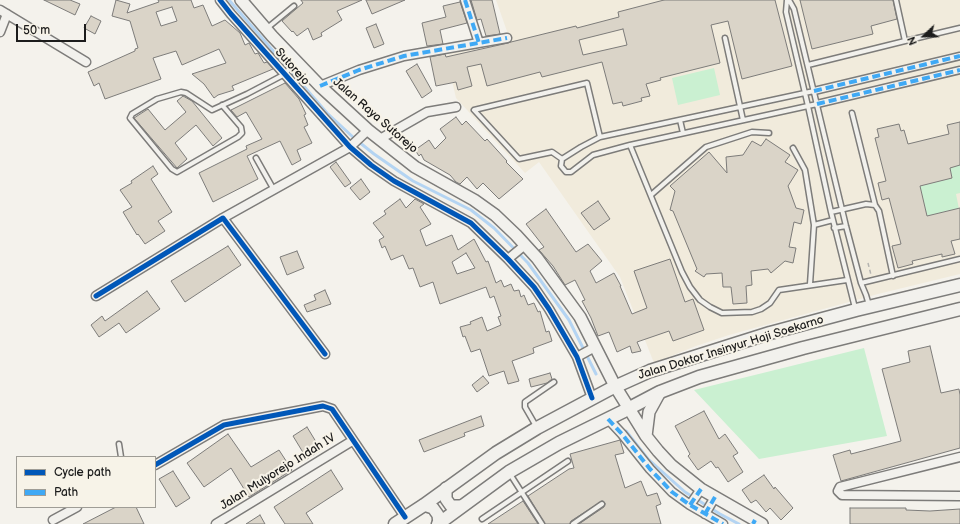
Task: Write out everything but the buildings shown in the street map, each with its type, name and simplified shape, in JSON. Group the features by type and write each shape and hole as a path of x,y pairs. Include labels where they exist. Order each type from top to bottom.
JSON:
{"main road":[{"name":"Jalan Raya Sutorejo","path":"241,0 295,63 366,133 380,139 415,167 474,200 495,215 523,247 537,258 580,317 613,387 619,414 646,436 671,465 700,491 756,523"},
{"name":"Jalan Doktor Insinyur Haji Soekarno","path":"400,521 496,453 537,428 613,387 650,371 770,333 856,310 960,285"},
{"name":"Jalan Doktor Insinyur Haji Soekarno","path":"438,524 460,506 509,472 559,443 660,392 699,377 803,348 960,308"},
{"path":"646,436 649,412 660,392"},
{"path":"446,488 446,499 451,506 460,506"},
{"path":"424,505 433,508 438,515 438,524"}],"street":[{"name":"Sutorejo","path":"220,0 230,14 371,165 420,196 471,223 511,257 549,309 578,356 595,397"},
{"path":"465,0 479,43"},
{"path":"0,32 3,12 86,62"},
{"path":"320,86 366,68 404,56 506,38"},
{"path":"814,91 960,56"},
{"path":"817,104 960,70"},
{"path":"380,139 427,112 456,106"},
{"path":"96,296 223,218 352,146 366,133"},
{"path":"223,218 325,354"},
{"path":"511,257 523,247"},
{"path":"578,356 594,349"},
{"path":"156,463 224,425 323,406 332,409 400,521"},
{"path":"619,414 622,434 650,470 672,492 692,502 723,524"},
{"name":"Jalan Mulyorejo Indah IV","path":"216,524 352,441"},
{"path":"960,457 840,487 838,491 842,495 960,496"},
{"path":"692,502 700,491"},
{"path":"706,512 714,499"},
{"path":"53,520 75,508"}],"lane":[{"path":"788,0 794,9 846,226 869,307"},
{"path":"788,0 786,12 832,220 856,310"},
{"path":"896,0 906,41"},
{"path":"266,29 294,6"},
{"path":"808,65 960,28"},
{"path":"725,38 743,120"},
{"path":"222,105 241,127 242,133 238,137 177,172 172,169 130,118 132,114 157,99 181,92 186,93 212,110 222,105 286,73 295,63"},
{"path":"562,159 552,152 519,159 474,110 587,83 600,137"},
{"path":"814,91 600,137 562,159 561,166 566,172 571,172 593,156 630,145 817,104"},
{"path":"852,113 876,205 882,220 893,276"},
{"path":"680,120 683,133"},
{"path":"652,195 706,147 752,132 769,133"},
{"path":"630,145 652,195 682,272 690,287 700,300 710,307 722,313 752,312 761,309 770,303 779,290 810,284 847,280"},
{"path":"793,148 805,170 814,226 810,284"},
{"path":"256,158 274,190"},
{"path":"831,212 866,204 876,205"},
{"path":"814,226 832,220"},
{"path":"834,228 846,226"},
{"path":"861,283 960,259"},
{"path":"537,428 524,405 525,402 554,382"},
{"path":"119,444 121,456"},
{"path":"482,519 568,461"},
{"path":"509,472 542,524"},
{"path":"573,524 602,504"}],"path":[{"path":"868,263 872,281"}],"shaded area":[{"path":"496,0 960,0 960,274 878,294 729,335 696,346 654,363 620,277 539,162 525,173 456,98 446,55 509,37"}],"green space":[{"path":"714,68 720,95 678,105 672,78"},
{"path":"948,160 960,165 960,193 956,194 959,209 927,216 920,186 952,178"},
{"path":"864,348 887,436 759,459 694,390"}],"waterway":[{"path":"229,0 327,113 354,138 413,181 471,210 494,228 528,263 569,320 596,374"},
{"path":"626,431 648,459 685,492 739,524"}],"marked path":[{"path":"465,0 479,43"},
{"path":"320,86 359,70 404,56 507,38"},
{"path":"814,91 960,56"},
{"path":"817,104 960,70"},
{"path":"608,419 650,469 672,492 690,505 723,524"},
{"path":"690,505 701,489"},
{"path":"705,514 715,497"},
{"path":"753,524 755,520"}],"cycle path":[{"path":"220,0 350,147 371,165 394,181 471,223 508,259 534,287 549,309 577,357 592,398"},
{"path":"96,296 223,218 325,354"},
{"path":"156,464 224,425 323,406 332,409 405,517"}]}
